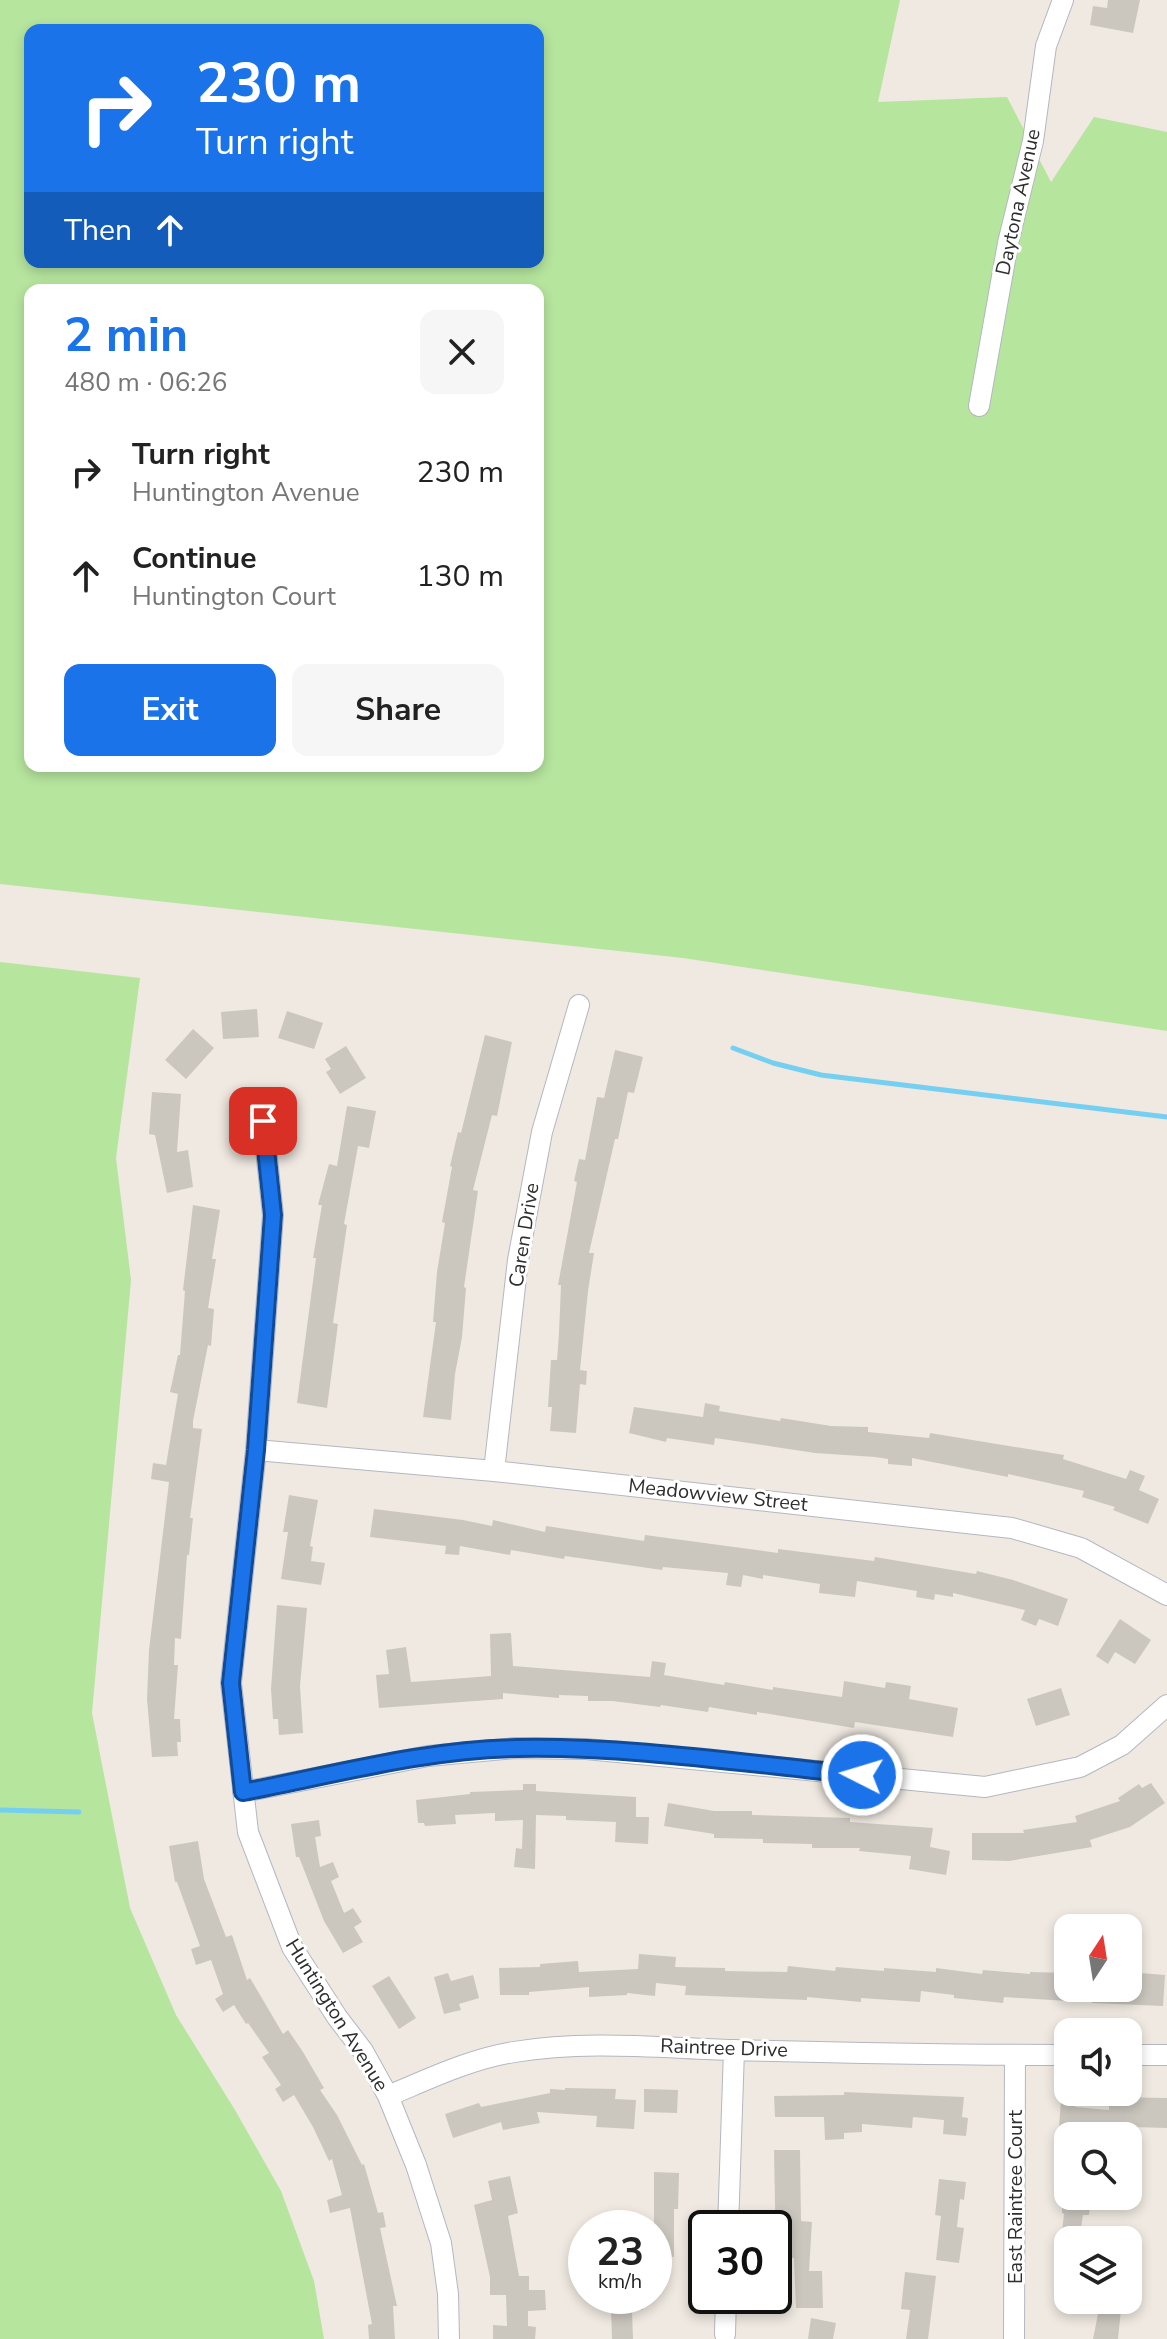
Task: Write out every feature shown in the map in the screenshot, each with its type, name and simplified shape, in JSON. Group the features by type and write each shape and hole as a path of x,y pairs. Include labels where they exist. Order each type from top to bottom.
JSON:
{"street":[{"name":"Daytona Avenue","path":"979,406 1008,243 1033,141 1046,46 1063,0"},
{"name":"Caren Drive","path":"494,1471 518,1260 542,1132 579,1005"},
{"name":"Huntington Avenue","path":"263,1121 273,1215 256,1450 231,1683 248,1832 292,1947 363,2051 388,2096 416,2165 441,2243 448,2294 449,2339"},
{"name":"Meadowview Street","path":"256,1450 494,1471 1012,1528 1081,1548 1167,1595"},
{"path":"243,1792 428,1756 515,1748 586,1749 985,1787 1080,1767 1122,1745 1167,1705"},
{"name":"Raintree Drive","path":"388,2096 463,2065 512,2052 565,2046 1054,2055"},
{"path":"729,2210 734,2050"},
{"name":"East Raintree Court","path":"1014,2339 1015,2055"},
{"path":"1142,2055 1167,2055"},
{"path":"725,2334 726,2314"}],"green space":[{"path":"0,0 900,0 878,102 1007,97 1051,182 1094,117 1167,132 1167,1031 683,958 0,884"},
{"path":"0,962 140,978 116,1158 131,1280 92,1713 130,1908 176,2015 281,2191 314,2281 324,2339 0,2339"}],"building":[{"path":"1108,0 1140,0 1133,33 1090,25 1093,6 1107,8"},
{"path":"257,1009 259,1037 223,1039 221,1012"},
{"path":"287,1011 323,1023 314,1049 278,1038"},
{"path":"193,1029 214,1048 186,1079 165,1060"},
{"path":"485,1035 512,1042 497,1116 492,1115 473,1190 478,1191 464,1287 462,1337 451,1420 423,1417 436,1322 433,1322 437,1272 450,1166"},
{"path":"346,1046 366,1078 340,1094 326,1072 331,1069 325,1059"},
{"path":"615,1050 643,1057 634,1093 628,1092 618,1139 615,1139 589,1253 594,1253 580,1370 587,1371 586,1385 580,1384 576,1433 550,1431 551,1360 557,1360 559,1333 561,1285 558,1285 577,1182 574,1181 579,1159 585,1160 597,1097 604,1098"},
{"path":"152,1092 181,1094 177,1152 188,1150 193,1187 167,1193 155,1135 149,1134"},
{"path":"347,1106 376,1111 369,1148 358,1146 344,1224 347,1225 333,1323 338,1324 327,1408 297,1403 322,1205 318,1205 329,1164 337,1166"},
{"path":"193,1205 220,1210 208,1308 214,1309 211,1346 208,1345 193,1421 193,1428 202,1429 190,1518 193,1518 181,1639 175,1638 174,1665 178,1665 174,1719 180,1719 181,1742 177,1742 178,1756 152,1757 147,1699 149,1650 169,1482 151,1479 153,1463 166,1465 178,1394 170,1392 180,1355 183,1290"},
{"path":"705,1403 720,1406 719,1411 780,1421 781,1418 831,1426 868,1427 868,1432 929,1438 930,1433 1064,1455 1063,1459 1126,1479 1130,1470 1145,1476 1139,1490 1159,1499 1148,1524 1113,1510 1115,1507 1082,1497 1084,1491 1008,1474 1008,1477 912,1458 912,1466 888,1464 888,1459 875,1457 815,1453 715,1438 714,1445 667,1438 666,1442 629,1433 634,1407 703,1417"},
{"path":"289,1495 318,1500 310,1546 313,1547 311,1561 325,1563 321,1585 281,1579 288,1532 283,1532"},
{"path":"374,1509 492,1526 493,1520 545,1532 546,1526 644,1541 645,1535 778,1553 778,1549 874,1561 875,1557 976,1574 977,1571 1068,1599 1058,1626 1039,1619 1036,1626 1021,1620 1025,1610 953,1593 953,1597 935,1594 934,1600 916,1597 917,1591 857,1581 855,1597 819,1593 820,1584 763,1575 763,1579 743,1575 741,1587 726,1585 728,1573 663,1567 662,1570 511,1550 510,1555 460,1546 459,1555 445,1554 446,1546 370,1537"},
{"path":"277,1605 307,1608 300,1686 303,1733 279,1735 278,1719 273,1719 271,1689"},
{"path":"1120,1619 1151,1640 1135,1664 1115,1652 1108,1664 1096,1656"},
{"path":"511,1633 513,1666 650,1677 652,1661 666,1663 664,1675 724,1685 725,1682 842,1697 844,1681 885,1688 886,1682 911,1686 909,1699 958,1708 953,1737 855,1722 854,1728 709,1707 708,1712 661,1705 588,1701 588,1696 559,1695 559,1698 503,1693 503,1699 379,1708 376,1675 389,1674 386,1650 406,1647 411,1682 491,1676 490,1634"},
{"path":"1061,1688 1070,1715 1036,1726 1027,1699"},
{"path":"1151,1783 1165,1803 1130,1827 1090,1840 1092,1847 1009,1861 972,1860 972,1833 1024,1833 1023,1830 1077,1822 1075,1816 1120,1801 1118,1798 1139,1784 1142,1788"},
{"path":"523,1784 536,1784 536,1791 636,1797 636,1817 649,1817 648,1844 615,1842 616,1822 536,1815 535,1869 514,1867 516,1848 522,1849 523,1820 495,1821 495,1813 455,1815 456,1824 425,1826 418,1823 416,1800 470,1792 523,1790"},
{"path":"668,1803 714,1811 752,1811 752,1815 850,1818 850,1822 933,1828 930,1847 950,1851 946,1875 909,1869 911,1856 859,1851 860,1848 812,1848 812,1844 763,1843 763,1839 714,1838 714,1834 664,1826"},
{"path":"319,1820 321,1836 315,1837 320,1867 333,1862 339,1877 331,1881 344,1913 353,1908 362,1922 354,1927 363,1942 343,1953 324,1921 299,1857 296,1857 291,1824"},
{"path":"198,1841 204,1879 226,1937 232,1935 247,1980 250,1978 283,2034 288,2030 303,2052 324,2088 320,2090 364,2164 378,2213 383,2212 386,2227 380,2228 397,2306 393,2306 395,2339 369,2339 368,2325 372,2324 350,2208 330,2213 327,2200 342,2195 332,2159 329,2161 294,2095 283,2102 275,2089 281,2085 262,2057 269,2053 248,2023 234,2005 223,2012 215,1999 223,1994 211,1960 196,1965 191,1949 200,1946 175,1882 169,1846"},
{"path":"639,1954 676,1957 675,1967 725,1968 725,1971 787,1972 788,1966 835,1971 836,1967 936,1972 936,1968 982,1974 983,1970 1054,1973 1054,2000 1004,1997 1003,2003 921,1991 920,2002 685,1995 686,1986 656,1983 655,1996 627,1993 589,1997 589,1987 529,1992 529,1995 500,1995 499,1968 540,1967 540,1964 578,1961 579,1972 638,1969"},
{"path":"448,1973 451,1981 473,1975 479,1998 459,2004 461,2010 444,2014 434,1977"},
{"path":"1142,1973 1165,1975 1163,2006 1092,2003 1142,2002"},
{"path":"389,1976 416,2018 399,2029 372,1986"},
{"path":"565,2088 616,2089 615,2099 636,2100 634,2129 596,2127 597,2116 537,2112 540,2123 503,2130 501,2122 453,2138 445,2114 479,2103 481,2107"},
{"path":"644,2089 678,2090 677,2113 644,2112"},
{"path":"844,2092 964,2097 962,2117 968,2118 966,2136 943,2134 944,2120 913,2117 912,2128 862,2124 862,2132 844,2133 844,2139 825,2140 824,2117 775,2117 774,2096 844,2095"},
{"path":"1142,2098 1167,2098 1167,2128 1142,2127 1142,2122 1059,2122 1060,2106 1109,2110 1109,2106 1142,2106"},
{"path":"774,2150 800,2150 801,2221 812,2222 809,2271 822,2271 823,2308 796,2308 792,2210 775,2210"},
{"path":"654,2172 679,2173 678,2209 674,2209 674,2257 672,2210 654,2210"},
{"path":"510,2176 518,2213 508,2216 519,2276 529,2276 529,2290 545,2290 546,2310 528,2311 528,2326 536,2327 535,2339 493,2339 493,2325 507,2326 506,2295 490,2295 490,2277 474,2205 492,2200 488,2181"},
{"path":"939,2179 966,2182 964,2200 960,2199 957,2227 964,2228 959,2263 936,2260 941,2216 935,2215"},
{"path":"1062,2210 1090,2210 1089,2215 1083,2215 1081,2226 1063,2226"},
{"path":"905,2272 936,2276 928,2339 906,2339 910,2310 901,2309"},
{"path":"611,2314 632,2314 633,2339 612,2339"},
{"path":"1098,2314 1121,2314 1118,2339 1093,2339"},
{"path":"811,2318 836,2323 833,2339 808,2339"}],"waterway":[{"path":"733,1048 773,1063 821,1075 1167,1117"},
{"path":"0,1810 79,1812"}],"route":[{"path":"263,1121 273,1215 256,1450 231,1683 243,1792 428,1756 515,1748 586,1749 862,1775"}]}
